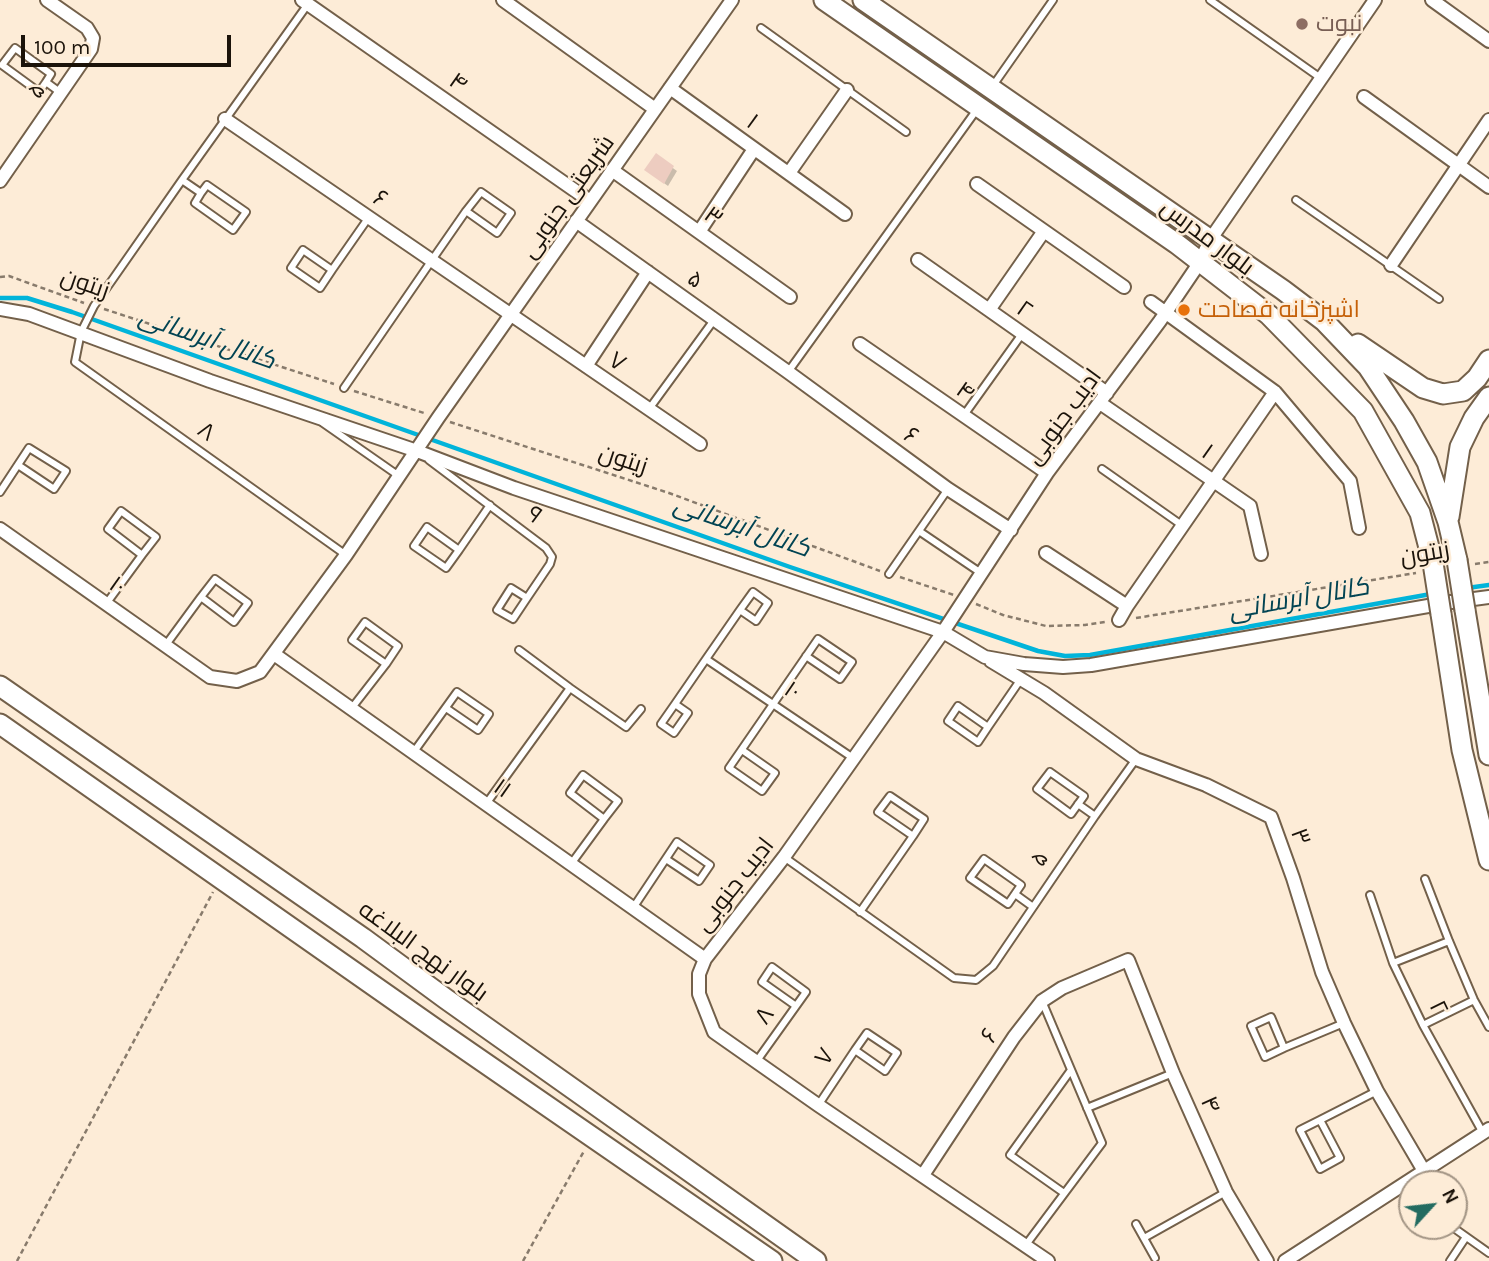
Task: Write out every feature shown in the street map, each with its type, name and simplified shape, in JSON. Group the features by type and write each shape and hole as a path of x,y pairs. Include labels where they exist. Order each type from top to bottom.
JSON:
{"street":[{"name":"۵","path":"0,181 91,49 93,38 87,28 47,0"},
{"name":"شریعتی جنوبی","path":"210,677 237,681 260,672 274,654 346,555 438,418 732,0"},
{"name":"بلوار مدرس","path":"824,0 1177,244 1269,315 1363,411 1420,513 1426,567 1441,614 1462,750 1489,860"},
{"name":"بلوار مدرس","path":"863,0 1283,290 1324,321 1368,367 1427,462 1462,562 1465,610 1489,755"},
{"path":"1210,240 1375,0"},
{"path":"1432,0 1489,41"},
{"path":"508,1 655,109"},
{"name":"۴","path":"305,2 590,201"},
{"name":"۱","path":"670,88 845,214"},
{"path":"979,107 992,88"},
{"path":"789,173 847,90"},
{"path":"1364,97 1489,187"},
{"name":"۶","path":"225,119 511,314"},
{"path":"1391,265 1489,120"},
{"path":"699,232 754,149"},
{"name":"۳","path":"612,170 790,297"},
{"path":"977,184 1124,287"},
{"name":"۵","path":"576,221 788,372"},
{"path":"989,310 1044,231"},
{"name":"ادیب جنوبی","path":"705,958 785,857 943,632 1047,473 1160,321 1200,262 1210,240"},
{"name":"۲","path":"918,260 1022,334 1103,398"},
{"path":"586,366 648,272"},
{"path":"1151,302 1275,392 1350,481 1359,528"},
{"name":"۳","path":"0,309 29,314 83,330 210,381 417,451 514,488 943,632 1044,693 1136,759 1206,785 1270,817 1293,878 1322,972 1344,1023 1377,1091 1423,1170"},
{"name":"۷","path":"511,314 700,444"},
{"path":"1324,321 1423,388 1443,394 1463,391 1489,360"},
{"name":"۴","path":"860,344 1047,473"},
{"name":"۶","path":"788,372 948,489 1011,530"},
{"path":"1448,522 1460,447 1489,395 1476,390 1476,378"},
{"path":"1119,620 1275,392"},
{"name":"۱","path":"1103,398 1250,506 1261,554"},
{"name":"۱۰","path":"0,529 210,677"},
{"path":"1046,553 1127,606"},
{"path":"985,657 1063,667 1091,664 1489,597"},
{"name":"۱۱","path":"274,654 705,958"},
{"name":"بلوار نهج البلاغه","path":"0,686 363,938 816,1261"},
{"path":"0,724 772,1261"},
{"path":"705,958 699,974 699,994 714,1032 1048,1261"},
{"name":"۴","path":"1128,960 1173,1073 1226,1192 1267,1261"},
{"name":"۶","path":"923,1175 1014,1038 1042,1001 1062,988 1128,960"},
{"path":"1426,1170 1486,1131"},
{"path":"1285,1261 1398,1188"}],"lane":[{"path":"992,88 1053,0"},
{"path":"1210,0 1322,79"},
{"path":"83,330 94,306 305,2"},
{"path":"761,28 905,132"},
{"path":"15,48 51,74 46,82 39,92 2,65 15,48"},
{"path":"46,82 61,93"},
{"path":"788,372 979,107"},
{"path":"182,180 201,193"},
{"path":"207,185 246,212 233,230 195,203 201,193 207,185"},
{"path":"344,388 432,260 481,191 511,213 497,233 467,211"},
{"path":"1296,200 1439,299"},
{"path":"332,270 303,250 291,268 320,288 369,217"},
{"path":"649,409 715,320"},
{"name":"۸","path":"83,330 75,362 346,555"},
{"path":"964,416 1022,334"},
{"path":"313,416 400,476"},
{"path":"0,492 29,447 66,471 54,489 18,465"},
{"name":"۹","path":"417,451 546,548 552,557 550,564 513,619 497,610 512,588 527,598"},
{"path":"1102,469 1183,526"},
{"path":"889,574 948,489"},
{"path":"459,550 427,527 414,546 446,569 490,505"},
{"path":"106,604 156,537 121,511 108,529 142,555"},
{"path":"919,531 982,573"},
{"path":"165,646 201,597 215,579 248,603 234,622 201,597"},
{"path":"676,704 688,713 674,733 661,724 752,592 768,603 756,621 740,610"},
{"path":"351,709 386,664 398,646 365,622 352,640 386,664"},
{"path":"741,750 775,774 762,791 729,768 741,750 774,704 806,656 818,639 852,662 840,679 806,656"},
{"path":"519,650 626,727 641,709"},
{"name":"۱۰","path":"706,659 853,758"},
{"path":"988,727 958,706 948,721 978,742 1021,679"},
{"path":"486,804 570,688"},
{"path":"413,753 457,692 489,714 478,730 446,708"},
{"name":"۵","path":"860,912 954,978 976,980 993,967 1136,759"},
{"path":"1050,772 1084,796 1078,804 1071,814 1037,789 1050,772"},
{"path":"571,864 618,801 583,775 570,793 604,819"},
{"path":"785,857 860,912 913,836 924,819 890,796 878,812 913,836"},
{"path":"1078,804 1095,816"},
{"path":"633,908 677,842 710,865 699,881 666,859"},
{"path":"984,859 1021,885 1015,894 1008,904 970,878 984,859"},
{"path":"1425,878 1474,1000 1489,1027"},
{"path":"1015,894 1033,907"},
{"name":"۲","path":"1370,895 1393,963 1423,1025 1486,1131"},
{"path":"1393,963 1449,941"},
{"name":"۸","path":"756,1062 796,1006 806,992 772,967 762,982 796,1006"},
{"path":"1423,1025 1474,1000"},
{"path":"1025,1245 1102,1143 1042,1001"},
{"path":"1284,1048 1271,1017 1251,1026 1265,1057 1344,1023"},
{"name":"۷","path":"818,1105 867,1033 897,1053 885,1071 855,1051"},
{"path":"1064,1193 1010,1155 1071,1070"},
{"path":"1087,1108 1173,1073"},
{"path":"1320,1120 1340,1158 1320,1169 1300,1130 1377,1091"},
{"path":"1144,1238 1226,1192"},
{"path":"1136,1224 1155,1258"},
{"path":"1468,1238 1489,1252"},
{"path":"1450,1261 1464,1240"}],"path":[{"name":"زیتون","path":"0,276 9,276 669,493 889,574 965,598 1003,615 1046,626 1085,625 1119,620 1426,567"},
{"name":"زیتون","path":"1462,562 1489,562"},
{"path":"17,1261 221,877"},
{"path":"523,1261 592,1136"}],"building":[{"path":"656,153 674,166 664,184 644,170"}],"waterway":[{"name":"کانال آبرسانی","path":"0,298 27,298 72,312 790,567 1038,651 1065,656 1090,655 1431,594"},
{"name":"کانال آبرسانی","path":"1467,588 1489,585"}],"place":[{"name":"نبوت","path":"1302,24"},
{"name":"اشپزخانه فصاحت","path":"1184,310"}]}
